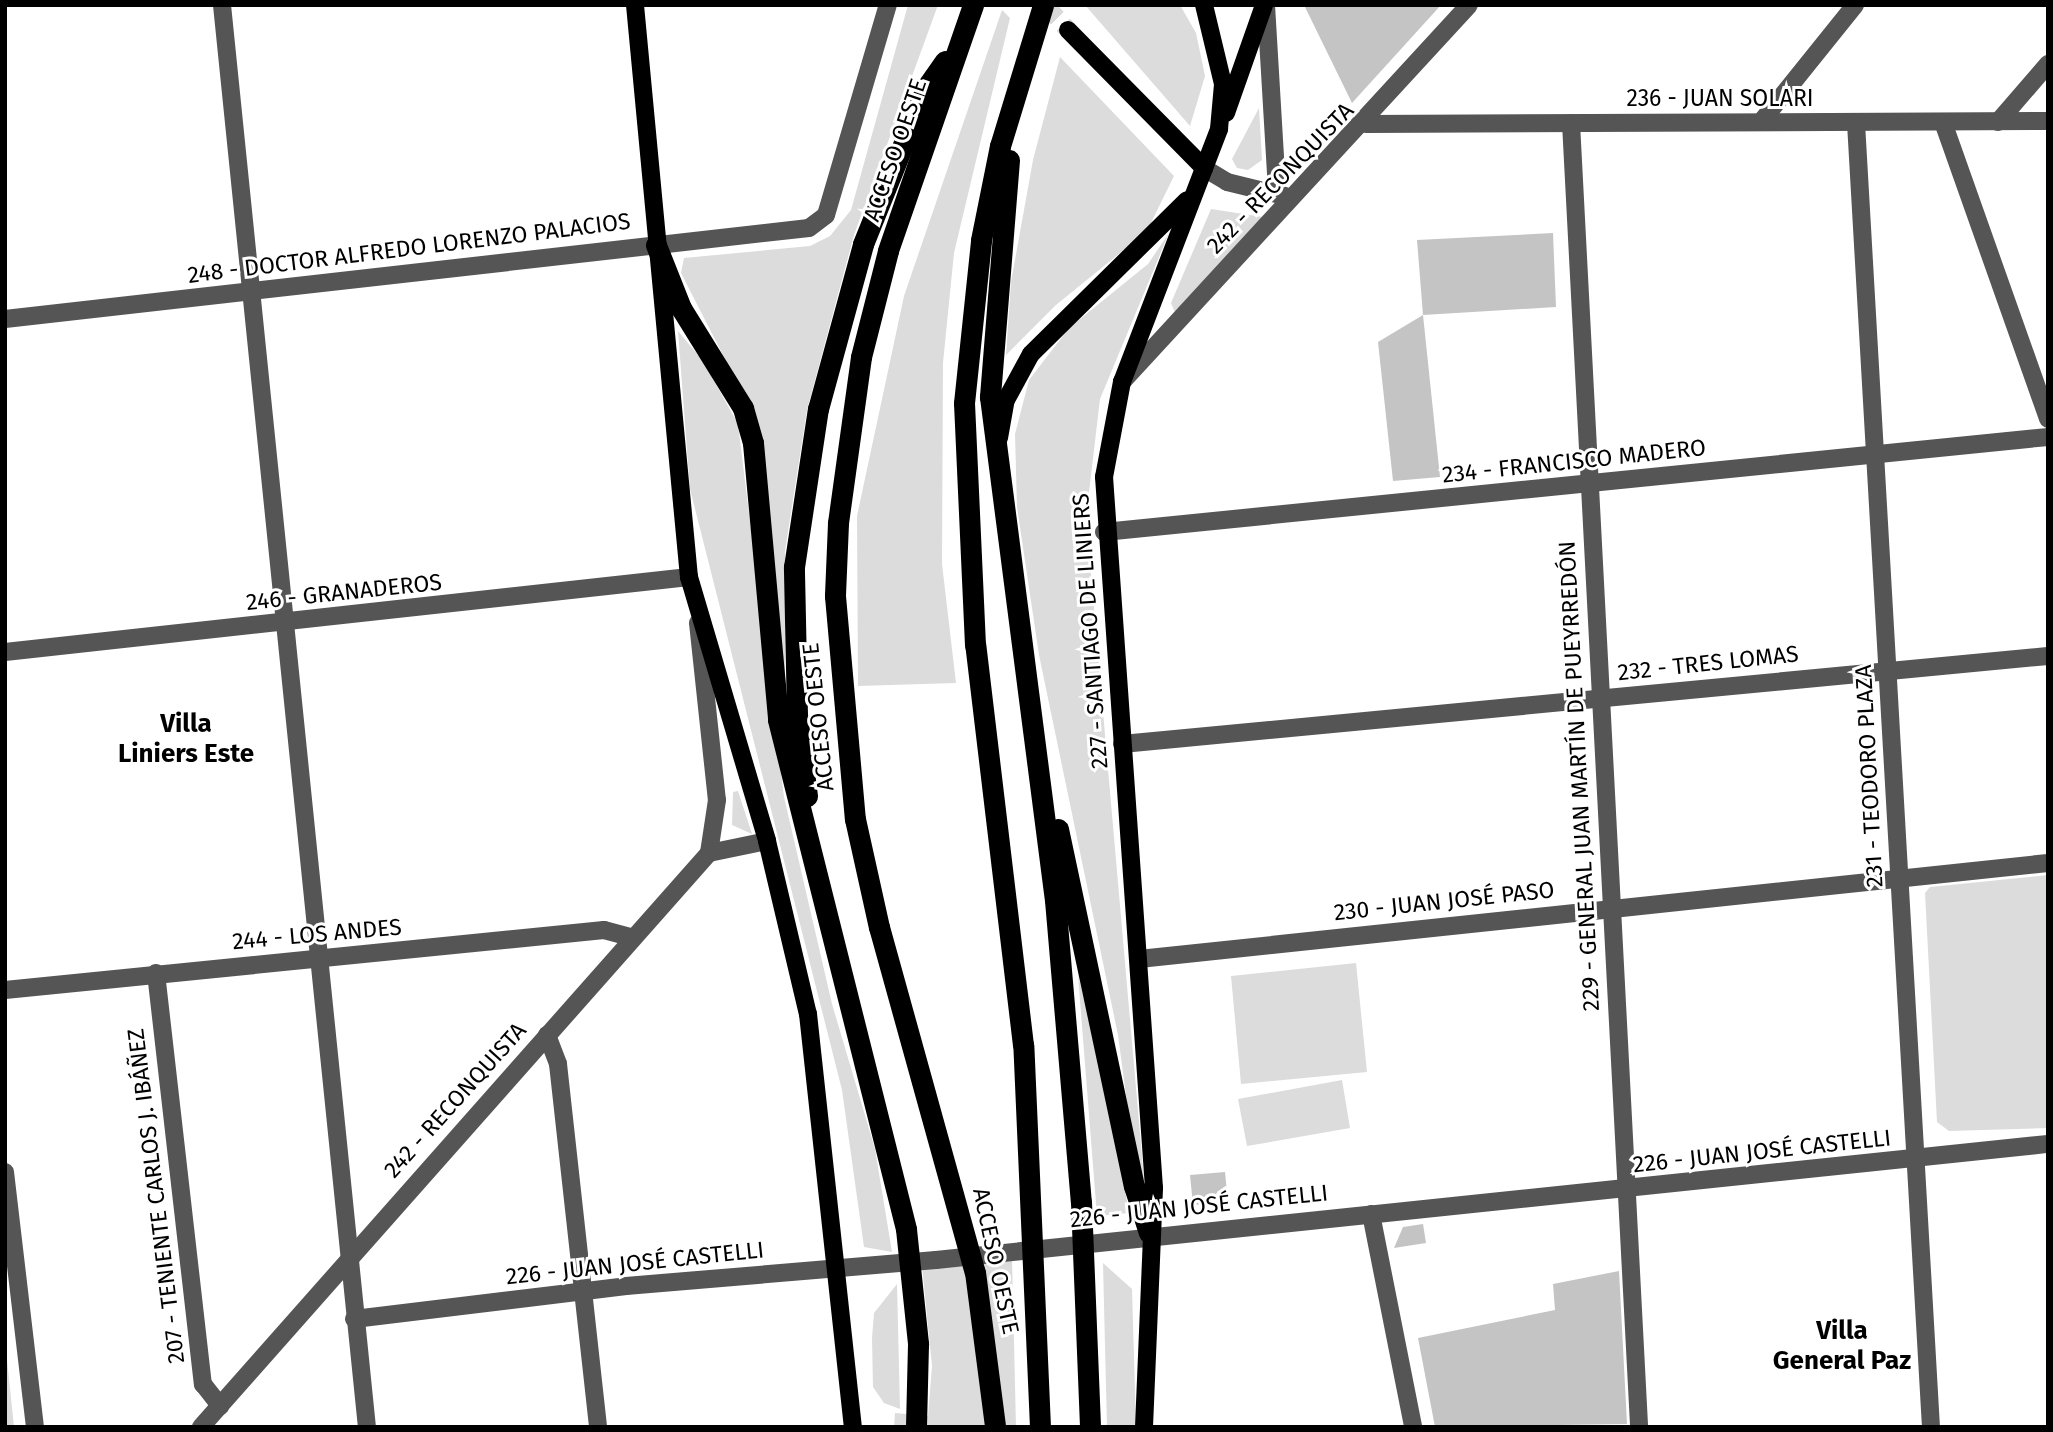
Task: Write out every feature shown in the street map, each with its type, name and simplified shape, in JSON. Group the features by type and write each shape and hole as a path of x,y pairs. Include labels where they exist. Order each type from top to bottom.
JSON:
{"highway":[{"name":"ACCESO OESTE","path":"973,5 888,251 861,356 838,523 835,596 845,747 878,927 975,1272 995,1427"},
{"name":"ACCESO OESTE","path":"1040,1427 1032,1170 1004,858 975,645 964,403 981,240 1017,89 1043,5"},
{"path":"817,881 797,715 794,567 800,503 863,244 926,88 961,39"},
{"path":"1017,89 993,334 996,466 1055,900 1081,1202 1088,1427"},
{"path":"656,245 681,307 743,408 753,443 778,720 906,1229 918,1344 916,1427"},
{"path":"1021,652 1134,1186 1149,1233"}],"main road":[{"path":"635,5 689,577 697,619 767,841 808,1014 840,1269 853,1427"},
{"name":"227 - SANTIAGO DE LINIERS","path":"1144,1427 1149,1233 1154,1188 1139,959 1104,532 1109,426 1122,382 1219,129 1223,84 1204,5"},
{"path":"1219,129 1265,5"},
{"path":"1068,30 1204,169"},
{"path":"996,466 1006,400 1031,354 1195,191"}],"street":[{"path":"222,5 286,623 346,1262 367,1427"},
{"name":"248 - DOCTOR ALFREDO LORENZO PALACIOS","path":"5,319 818,224 888,5"},
{"path":"1204,169 1227,183 1284,195 1265,5"},
{"name":"242 - RECONQUISTA","path":"1122,382 1284,195 1366,124 1469,5"},
{"path":"1761,121 1855,5"},
{"path":"1998,122 2048,64"},
{"name":"236 - JUAN SOLARI","path":"1366,124 2048,121"},
{"path":"1944,122 2048,419"},
{"name":"229 - GENERAL JUAN MARTÍN DE PUEYRREDÓN","path":"1571,123 1609,907 1639,1427"},
{"name":"231 - TEODORO PLAZA","path":"1856,123 1931,1427"},
{"name":"234 - FRANCISCO MADERO","path":"1104,532 2048,437"},
{"name":"246 - GRANADEROS","path":"5,653 689,577"},
{"path":"697,619 717,800 709,853 767,841"},
{"name":"232 - TRES LOMAS","path":"1122,744 2048,656"},
{"name":"242 - RECONQUISTA","path":"201,1427 548,1035 631,937 709,853"},
{"name":"230 - JUAN JOSÉ PASO","path":"1139,959 1609,907 2048,863"},
{"name":"244 - LOS ANDES","path":"5,990 604,930 631,937"},
{"name":"207 - TENIENTE CARLOS J. IBÁÑEZ","path":"156,973 203,1384 220,1406"},
{"path":"548,1035 558,1064 598,1427"},
{"name":"226 - JUAN JOSÉ CASTELLI","path":"354,1319 583,1291 840,1269 1149,1233 1627,1190 2048,1144"},
{"path":"5,1172 35,1427"},
{"path":"1371,1214 1413,1427"}],"shaded area":[{"path":"908,5 938,5 854,235 807,410 785,551 785,719 746,400 681,273 684,258 810,246 830,236 851,210"},
{"path":"1085,5 1180,5 1196,33 1205,76 1190,126"},
{"path":"1002,10 1010,18 954,253 943,363 942,564 956,683 858,686 857,516 904,296"},
{"path":"1060,57 1174,176 1147,231 1056,305 1006,355 1011,282 1033,160"},
{"path":"1259,108 1262,160 1248,170 1237,168 1232,159"},
{"path":"1211,209 1263,217 1176,315 1171,303"},
{"path":"1169,233 1100,399 1086,518 1144,1179 1137,1178 1118,1035 1039,655 1017,507 1015,434 1029,380 1069,328 1148,264"},
{"path":"678,331 703,361 738,424 784,797 832,1004 875,1149 892,1252 864,1247 842,1090 690,489"},
{"path":"738,791 752,834 732,825 733,792"},
{"path":"2048,875 2048,1128 1949,1131 1937,1122 1925,893 1930,887"},
{"path":"1356,963 1367,1072 1241,1084 1231,976"},
{"path":"1078,975 1108,1093 1129,1213 1097,1216"},
{"path":"1342,1080 1350,1128 1247,1146 1238,1099"},
{"path":"1012,1257 1016,1427 894,1427 895,1413 928,1416 932,1366 922,1266"},
{"path":"1103,1263 1132,1289 1136,1427 1107,1427"},
{"path":"897,1284 900,1409 884,1403 873,1387 874,1313"},
{"path":"5,1340 14,1427 5,1427"}],"building":[{"path":"1304,5 1441,5 1352,103"},
{"path":"1553,233 1556,307 1423,315 1417,240"},
{"path":"1423,315 1440,477 1393,481 1378,342"},
{"path":"1225,1172 1228,1202 1193,1205 1190,1175"},
{"path":"1423,1224 1426,1243 1394,1248 1403,1227"},
{"path":"1619,1271 1627,1424 1435,1427 1418,1338 1555,1310 1553,1284"}],"tunnel":[{"path":"1045,5 1068,30"}],"district":[{"name":"Villa Liniers Este","path":"186,739"},
{"name":"Villa General Paz","path":"1842,1346"}]}
